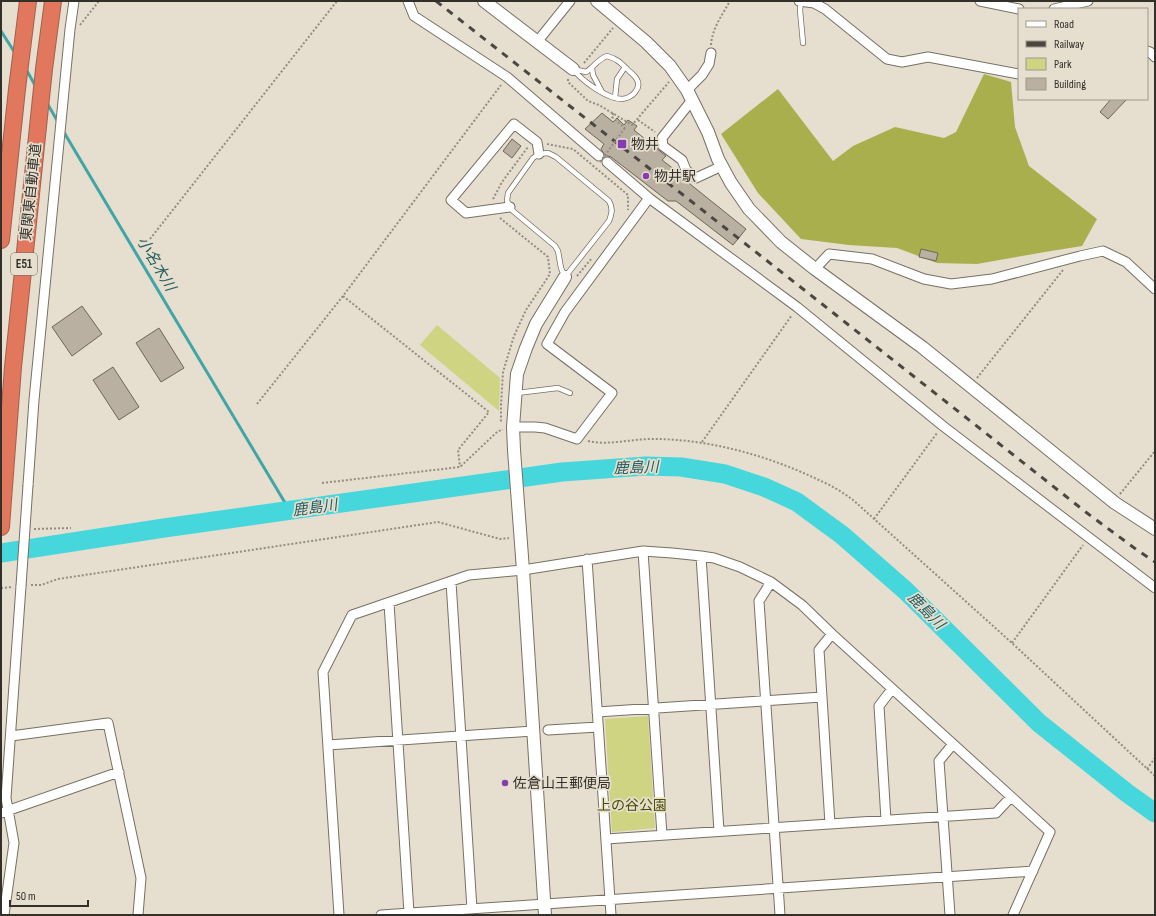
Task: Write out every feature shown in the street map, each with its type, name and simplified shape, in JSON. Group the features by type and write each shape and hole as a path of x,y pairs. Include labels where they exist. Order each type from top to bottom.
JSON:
{"highway":[{"name":"東関東自動車道","path":"1,240 28,1"},
{"name":"東関東自動車道","path":"1,527 13,367 44,69 53,1"}],"street":[{"path":"4,915 14,843 5,812 34,400 74,1"},
{"path":"408,1 414,16 507,77 602,160 649,198 797,307 942,426 1155,588"},
{"path":"484,1 537,42 578,67"},
{"path":"537,42 570,1"},
{"path":"597,1 646,42 667,63 690,95 708,132 718,159 731,183 749,209 781,242 922,348 1115,503 1155,528"},
{"path":"800,1 814,3 825,9 887,59 902,62 928,57 1018,74"},
{"path":"980,1 1018,9"},
{"path":"1058,8 1088,1"},
{"path":"711,53 709,64 662,138 664,146 682,160 686,170 696,178 722,166"},
{"path":"510,207 466,213 451,200 514,124 537,142 539,154"},
{"path":"513,427 535,426 576,439 612,393 547,344 565,312 649,198"},
{"path":"815,269 829,254 872,259 924,278 951,284 992,279 1102,251 1126,262 1155,289"},
{"path":"545,909 513,427 517,374 536,324 565,276"},
{"path":"643,551 662,835"},
{"path":"339,915 323,672 352,615 469,575 523,570 643,551 714,558 740,567 771,582 802,605 1050,832 1013,915"},
{"path":"701,556 719,832"},
{"path":"587,560 611,915"},
{"path":"450,582 472,909"},
{"path":"771,582 759,601 780,915"},
{"path":"388,603 409,913"},
{"path":"830,824 819,650 832,634"},
{"path":"886,820 879,706 892,689"},
{"path":"597,712 822,697"},
{"path":"11,736 108,723 141,878 138,915"},
{"path":"548,730 598,726"},
{"path":"328,745 533,731"},
{"path":"950,915 939,761 953,744"},
{"path":"5,812 119,772"},
{"path":"606,839 996,813 1011,797"},
{"path":"381,915 472,909 545,909 610,899 1033,870"}],"lane":[{"path":"800,1 803,43"},
{"path":"607,56 616,59 636,77 639,83 638,88 629,98 615,98 594,88 578,75 578,67 586,72 601,58 607,56"},
{"path":"615,98 617,79 625,67"},
{"path":"592,68 593,75 602,92"},
{"path":"548,153 556,157 609,201 612,207 612,214 610,221 565,276 561,268 558,251 555,246 513,212 510,207 507,201 508,193 533,158 539,154 548,153"},
{"path":"516,394 558,388 570,393"}],"path":[{"path":"70,29 79,26 99,1"},
{"path":"150,239 337,1"},
{"path":"711,53 712,38 717,24 730,1"},
{"path":"578,67 617,24"},
{"path":"257,404 343,296 507,77"},
{"path":"602,160 626,128 612,117 613,113"},
{"path":"637,119 662,138"},
{"path":"492,201 502,182 528,147"},
{"path":"497,215 548,257 550,274 526,310 514,336 503,372 500,405 502,430"},
{"path":"975,381 1068,263 1069,259"},
{"path":"343,296 489,412 458,450 460,467"},
{"path":"702,442 797,307"},
{"path":"874,519 942,426"},
{"path":"322,483 460,467 498,431 513,427"},
{"path":"576,439 598,443 656,439 702,442 760,457 791,467 825,482 852,499 1012,643 1155,776"},
{"path":"1120,495 1155,451"},
{"path":"1,588 41,585 58,579 438,522 500,539 520,538"},
{"path":"32,529 71,528"},
{"path":"1012,643 1088,537"},
{"path":"1147,769 1155,758"}],"green space":[{"path":"984,74 1011,82 1015,127 1029,166 1097,219 1082,246 977,264 937,263 897,248 849,245 801,239 758,193 721,134 778,89 833,161 853,146 895,127 944,138 956,132"},
{"path":"437,325 500,378 499,411 420,345"},
{"name":"上の谷公園","path":"648,716 655,828 612,832 605,719"}],"building":[{"path":"1110,100 1126,100 1108,119 1100,112"},
{"name":"物井駅","path":"602,113 613,122 617,118 624,125 628,120 637,126 634,130 666,156 662,160 746,229 733,245 676,201 668,201 611,157 605,156 601,149 604,144 585,129"},
{"path":"512,139 521,146 512,158 503,151"},
{"path":"921,249 938,253 936,261 919,257"},
{"path":"82,306 102,334 72,356 52,327"},
{"path":"159,328 184,368 161,382 136,343"},
{"path":"113,367 139,407 119,420 93,380"}],"waterway":[{"name":"小名木川","path":"1,31 15,53"},
{"name":"小名木川","path":"26,69 36,87"},
{"name":"小名木川","path":"47,103 58,122"},
{"name":"小名木川","path":"62,129 290,511"},
{"name":"鹿島川","path":"1,553 164,528 562,472 646,466 681,467 725,474 764,487 797,502 842,535 906,591 1039,723 1127,793 1155,813"}],"railway":[{"path":"436,1 1087,513 1155,562"}],"place":[{"name":"物井","path":"622,144"},
{"name":"物井駅","path":"646,176"},
{"name":"佐倉山王郵便局","path":"505,783"}]}
